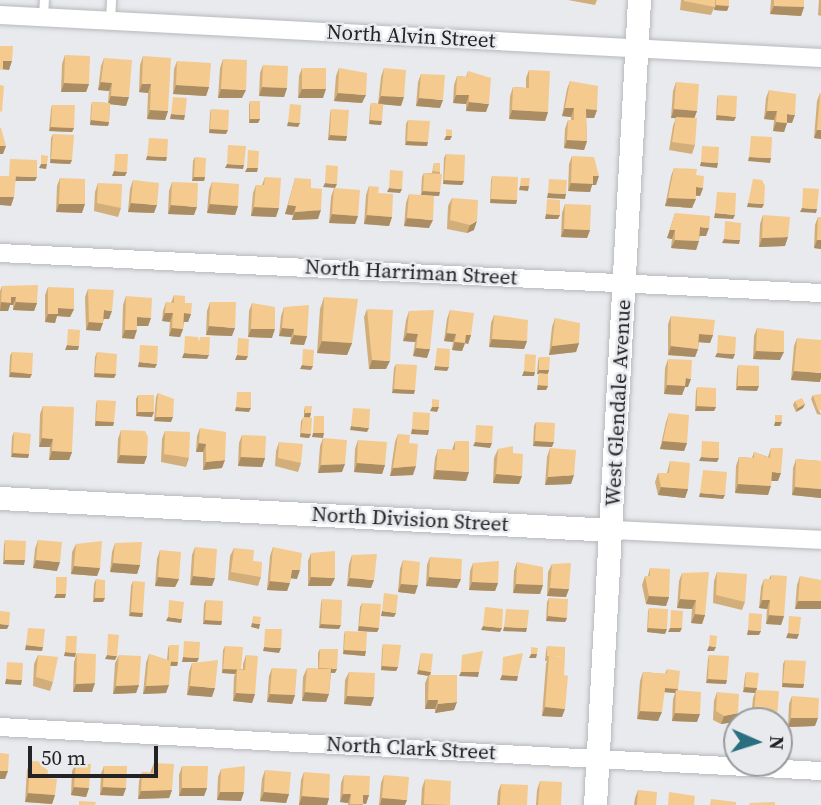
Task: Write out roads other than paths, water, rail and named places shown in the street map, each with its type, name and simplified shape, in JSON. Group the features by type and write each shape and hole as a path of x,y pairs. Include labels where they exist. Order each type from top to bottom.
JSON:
{"street":[{"name":"West Glendale Avenue","path":"595,805 639,0"},
{"name":"North Alvin Street","path":"0,15 44,9 110,20 821,58"},
{"name":"North Harriman Street","path":"0,253 821,293"},
{"name":"North Division Street","path":"0,498 821,540"},
{"name":"North Clark Street","path":"0,727 821,771"}],"lane":[{"path":"110,20 111,0"}]}
